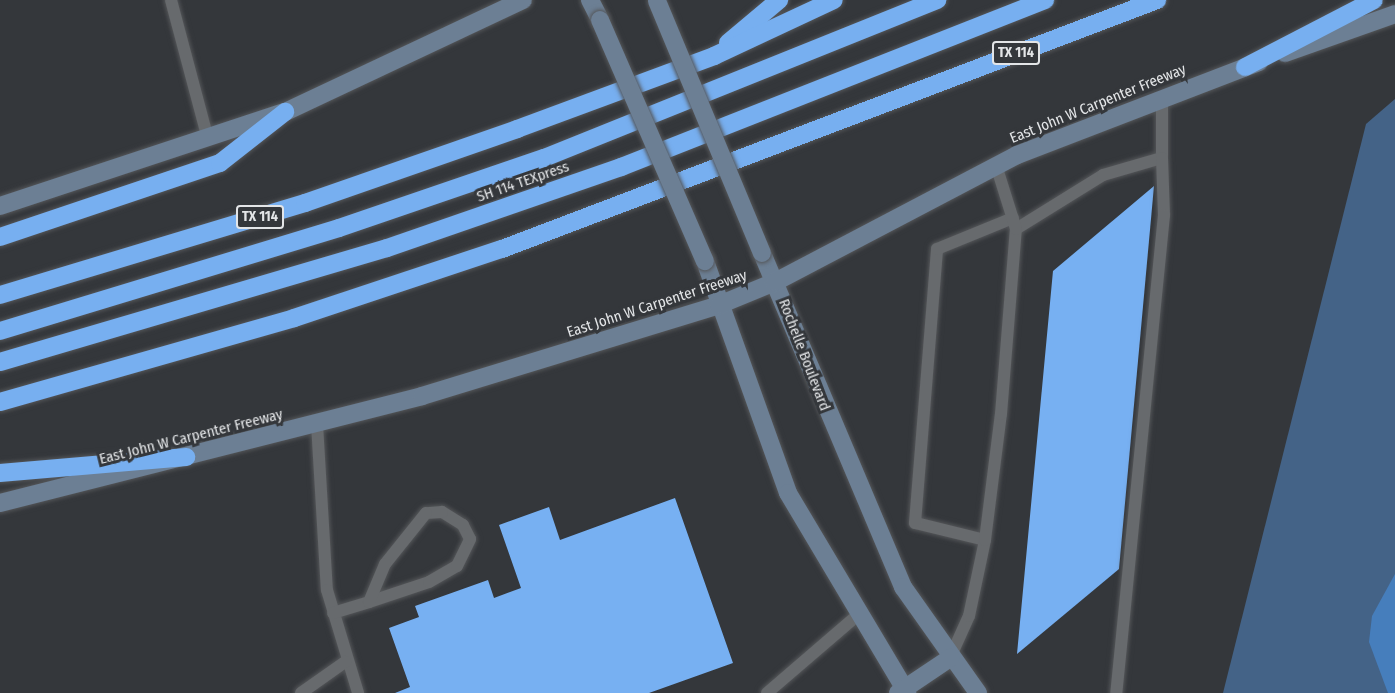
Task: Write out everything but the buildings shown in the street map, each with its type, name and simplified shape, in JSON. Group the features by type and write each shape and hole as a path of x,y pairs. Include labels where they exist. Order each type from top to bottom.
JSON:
{"highway":[{"path":"714,56 779,0"},
{"name":"TX 114","path":"0,295 305,203 714,56 834,0"},
{"name":"SH 114 TEXpress","path":"0,331 339,228 544,158 938,0"},
{"name":"SH 114 TEXpress","path":"0,362 387,248 610,171 1045,0"},
{"name":"TX 114","path":"0,402 294,318 502,249 1157,0"},
{"path":"1245,67 1374,0"},
{"path":"0,237 220,163 285,112"},
{"path":"0,473 186,457"}],"main road":[{"path":"0,206 285,112 523,0"},
{"path":"590,0 705,261 788,493 903,692 950,658"},
{"name":"Rochelle Boulevard","path":"657,1 903,587 950,658 978,693"},
{"name":"East John W Carpenter Freeway","path":"0,503 317,423 719,305 775,282 996,165 1162,97 1395,14"}],"lane":[{"path":"171,0 208,139"},
{"path":"1116,693 1164,215 1162,97"},
{"path":"986,540 915,523 937,249 1015,224 1103,175 1162,158"},
{"path":"950,658 969,616 986,540 1015,224 996,165"},
{"path":"317,423 318,499 333,614 345,662 358,693"},
{"path":"333,614 369,602 458,566 470,539 463,525 442,512 426,513 385,564 369,602"},
{"path":"767,693 859,614"},
{"path":"301,693 345,662"}],"shaded area":[{"path":"1395,99 1395,693 1223,693 1366,124"},
{"path":"1395,574 1395,693 1388,693 1369,642 1372,616"}]}
